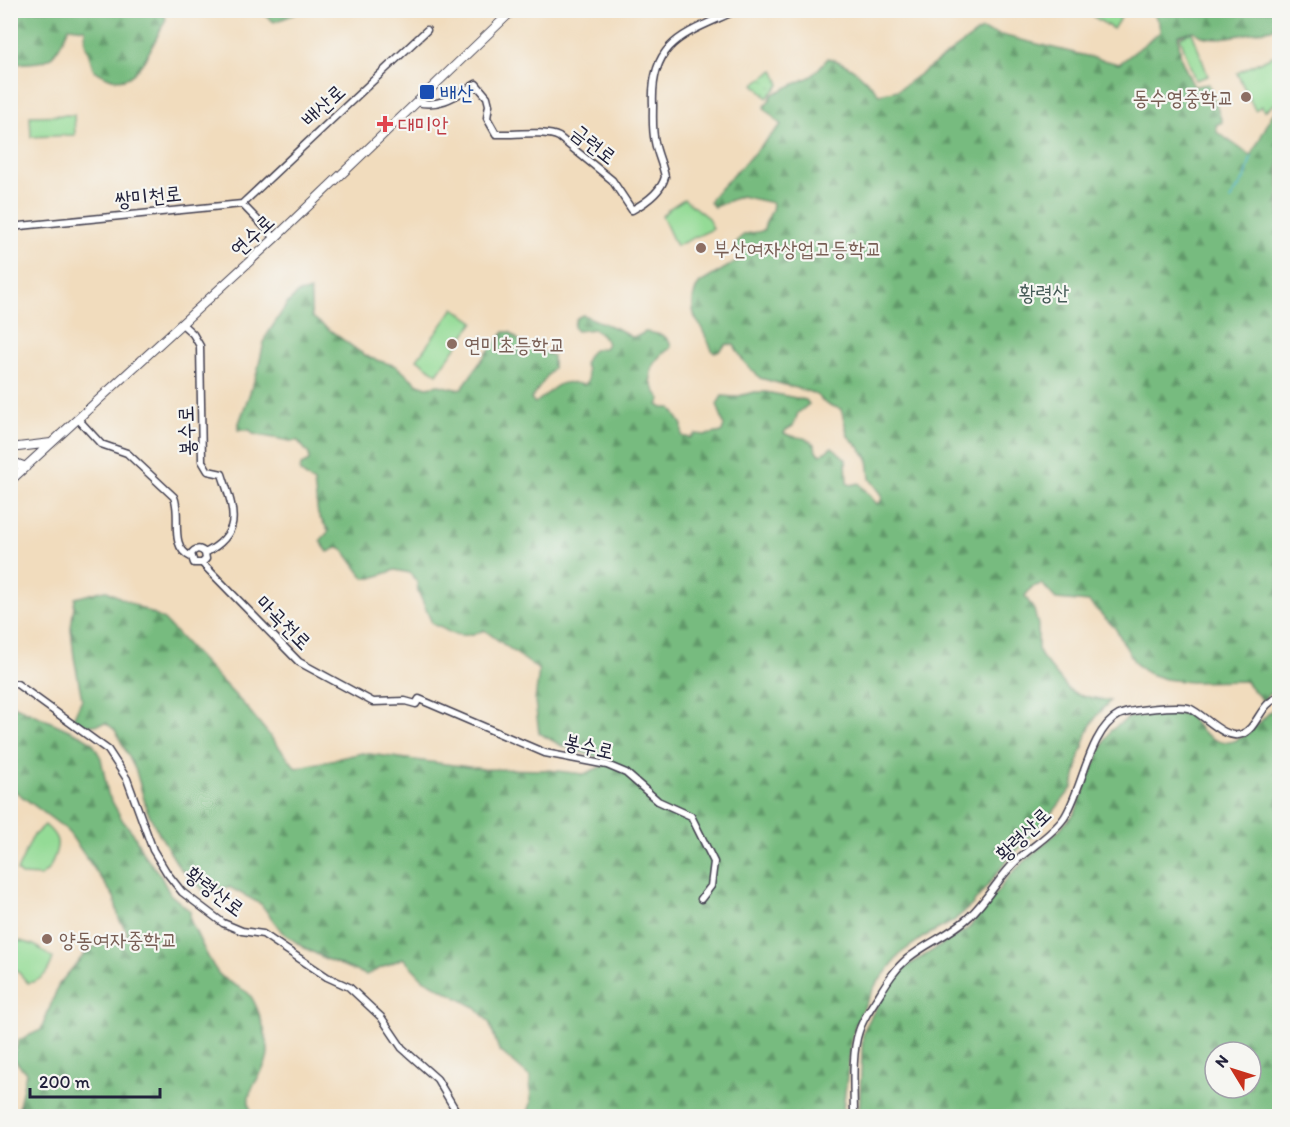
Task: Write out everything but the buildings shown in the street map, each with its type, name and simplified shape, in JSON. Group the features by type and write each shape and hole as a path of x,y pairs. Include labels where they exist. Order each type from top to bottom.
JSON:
{"main road":[{"name":"연수로","path":"10,481 275,238 513,10"},
{"path":"10,448 53,442"},
{"path":"10,461 26,467"}],"street":[{"name":"금련로","path":"417,102 429,105 447,100 476,84 487,97 489,105 487,118 496,134 550,133 559,137 612,180 632,210 642,205 664,183 665,177 654,140 652,83 658,63 670,46 682,36 736,10"},
{"name":"배산로","path":"242,204 427,30"},
{"name":"쌍미천로","path":"10,227 242,204"},
{"path":"242,204 275,238"},
{"name":"봉수로","path":"182,324 194,334 200,346 202,461 208,471 222,474 234,510 234,522 230,532 220,543 205,553"},
{"name":"마곡천로","path":"78,419 101,444 127,453 174,497 177,505 177,536 182,550 192,554 197,564 202,563 299,662 373,702 405,701 416,704 419,699"},
{"path":"192,554 200,549 205,553 206,560 202,563"},
{"name":"황령산로","path":"10,684 17,684 108,750 127,779 153,850 182,892 223,923 242,931 263,934 327,977 349,987 381,1017 402,1048 437,1079 459,1116"},
{"name":"황령산로","path":"854,1116 854,1083 859,1031 888,980 906,960 972,915 1016,861 1058,826 1068,812 1089,757 1108,725 1118,716 1179,706 1191,709 1233,735 1242,734 1249,729 1267,704 1280,696"},
{"name":"봉수로","path":"419,699 545,753 607,765 626,773 658,801 691,816 714,862 711,886 701,899"}],"green space":[{"path":"11,10 162,11 166,19 137,70 131,76 116,80 94,70 85,43 85,29 69,27 58,49 48,59 11,64"},
{"path":"260,11 299,11 274,22"},
{"path":"1098,11 1125,11 1113,29 1094,17"},
{"name":"황령산","path":"1152,11 1279,11 1279,26 1271,29 1219,38 1200,35 1194,31 1178,35 1181,59 1192,83 1194,86 1209,84 1222,122 1216,125 1217,132 1251,156 1272,115 1279,108 1279,692 1269,694 1263,701 1245,681 1190,682 1165,679 1147,673 1135,663 1115,628 1089,602 1056,599 1042,584 1032,587 1025,596 1034,610 1038,625 1038,649 1042,657 1068,689 1078,695 1110,701 1089,728 1073,787 1050,816 1006,862 972,905 952,922 925,936 901,953 875,986 855,1025 842,1116 527,1116 531,1103 530,1077 499,1050 489,1022 475,1007 423,979 403,958 366,975 326,959 303,947 282,932 261,904 229,887 204,891 179,867 147,810 136,771 115,730 106,723 88,726 73,719 82,699 71,628 75,598 105,590 163,619 248,709 296,768 362,753 484,769 548,770 584,774 612,762 562,746 539,733 535,701 539,670 484,630 468,635 456,634 432,623 418,591 417,582 410,573 395,570 372,578 364,578 343,549 339,547 328,552 320,541 329,531 318,515 314,483 300,472 301,465 309,461 309,454 298,441 253,434 250,430 238,430 257,373 265,338 287,304 298,293 310,291 312,317 360,352 370,358 396,366 418,384 427,387 439,385 462,388 504,332 510,332 526,347 536,348 553,356 553,368 531,399 535,403 562,383 584,385 588,381 584,364 587,357 593,350 604,348 607,344 594,329 577,331 574,326 579,317 583,315 631,337 645,332 661,335 667,339 671,347 655,361 650,377 651,382 661,399 658,405 671,408 682,425 682,436 690,438 696,434 722,432 724,425 717,404 722,396 735,397 754,392 766,392 806,400 809,404 798,413 793,426 784,433 810,441 815,445 816,452 821,455 832,447 846,459 847,483 851,485 859,483 877,504 881,501 882,495 870,479 868,459 848,436 841,409 826,404 810,392 760,378 744,362 734,345 727,344 718,352 713,352 693,310 697,287 739,260 735,245 745,234 764,230 773,203 741,196 714,207 710,202 712,197 781,125 764,108 773,94 812,76 828,58 856,72 879,94 898,90 981,30 1119,64 1160,32 1159,23"},
{"path":"1192,32 1208,76 1195,80 1180,37"},
{"path":"1272,56 1279,58 1279,101 1264,111 1262,106 1255,110 1237,73"},
{"path":"774,70 780,84 767,98 754,84"},
{"path":"74,115 75,135 31,137 30,116"},
{"path":"684,199 708,218 713,229 676,246 662,216"},
{"path":"454,308 474,322 437,374 417,359"},
{"path":"1279,702 1279,1116 859,1116 863,1032 884,993 906,967 969,928 1011,874 1075,813 1110,731 1130,717 1186,713 1200,729 1212,738 1224,742 1234,741 1256,727"},
{"path":"11,704 92,742 101,758 108,794 144,855 160,875 170,894 190,911 190,920 218,973 248,993 255,1003 268,1049 264,1067 249,1099 254,1116 32,1116 33,1111 19,1106 26,1073 13,1058 19,1040 41,1030 59,984 90,948 123,939 128,933 119,919 114,897 67,830 11,788"},
{"path":"45,825 57,841 57,849 51,865 41,876 21,875 17,871 33,836"},
{"path":"20,941 34,945 53,958 45,975 33,982 28,983 11,964 11,951 14,943"}],"waterway":[{"path":"1230,200 1246,176 1251,157"}],"tunnel":[{"path":"1277,10 1280,16"}],"place":[{"name":"배산","path":"427,92"},
{"name":"동수영중학교","path":"1246,97"},
{"name":"대미안","path":"385,124"},
{"name":"부산여자상업고등학교","path":"701,248"},
{"name":"연미초등학교","path":"452,344"},
{"name":"양동여자중학교","path":"47,939"}]}
